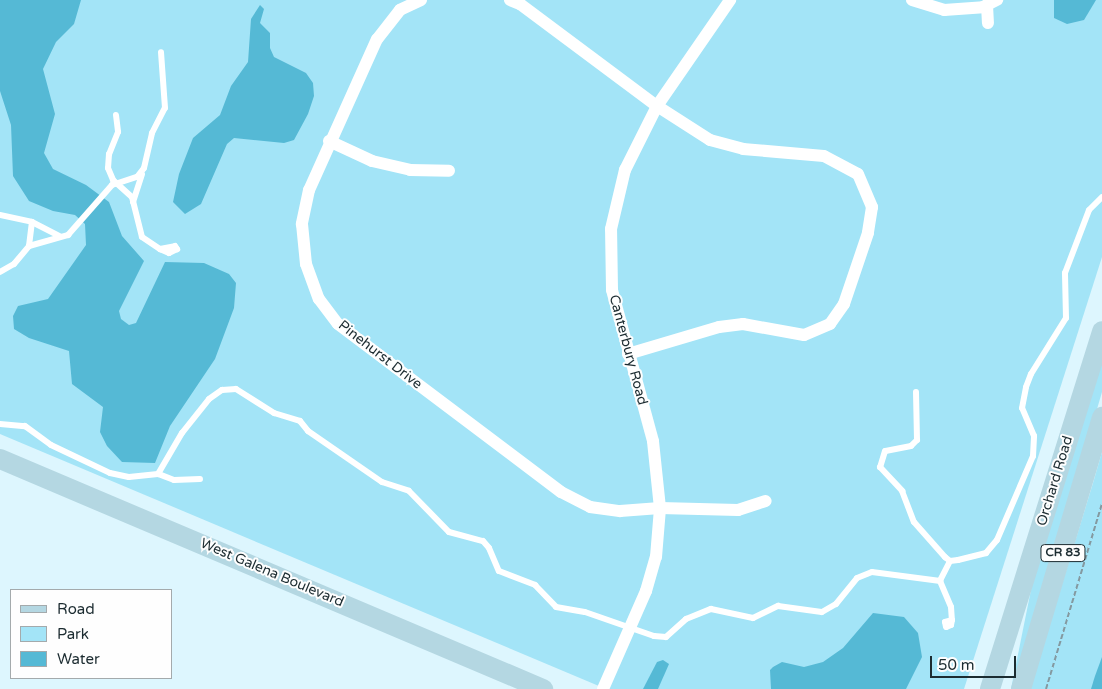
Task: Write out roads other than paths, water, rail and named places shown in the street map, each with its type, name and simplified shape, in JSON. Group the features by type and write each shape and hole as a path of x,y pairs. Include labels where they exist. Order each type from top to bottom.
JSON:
{"main road":[{"name":"Orchard Road","path":"990,689 1102,331"},
{"name":"Orchard Road","path":"1021,689 1102,417"},
{"name":"West Galena Boulevard","path":"0,459 543,689"}],"street":[{"name":"Pinehurst Drive","path":"421,0 400,10 377,39 329,141 309,190 302,224 306,264 319,299 338,324 561,492 590,507 620,511 660,508 738,510 766,501"},
{"path":"510,0 520,4 657,106 710,140 743,149 824,156 858,174 872,207 868,233 844,304 830,324 804,335 743,324 718,327 628,354"},
{"name":"Canterbury Road","path":"603,689 646,591 656,557 660,508 653,441 612,290 611,229 625,170 657,106 730,0"},
{"path":"912,0 944,10 992,3 988,23"},
{"path":"329,141 372,161 410,170 449,171"}],"lane":[{"path":"133,202 144,168 152,133 165,108 161,52"},
{"path":"116,115 118,132 109,154 108,168 133,202 142,237 160,249"},
{"path":"29,246 61,237 75,228 108,189 137,177 144,168"},
{"path":"952,620 951,607 940,581 950,561 991,549 1022,483 1035,442 1022,408 1026,387 1031,374 1066,318 1067,266 1089,210 1102,197"},
{"path":"0,215 20,217 61,237"},
{"path":"0,272 14,264 29,246 32,222"},
{"path":"158,474 182,433 208,399 222,390 236,389 274,412 300,421 308,431 382,482 409,491 449,532 483,541 489,548 499,571 535,585 556,607 585,612 630,628 666,637 686,619 711,609 753,618 778,606 822,612 836,604 857,578 872,572 940,581"},
{"path":"916,392 917,440 911,446 885,451 880,467 902,491 910,516 924,535 950,561"},
{"path":"0,424 25,426 51,445 110,473 129,477 158,474 174,480 200,479"}],"water":[{"path":"0,0 81,0 74,24 56,42 43,69 55,114 44,153 53,169 86,185 109,202 122,236 144,261 119,311 121,319 129,325 136,323 165,262 204,263 229,274 236,283 234,308 215,359 170,426 155,463 122,462 107,446 100,432 103,407 72,384 69,351 29,338 14,329 13,316 18,306 48,299 86,245 85,224 75,215 53,211 29,201 13,176 11,125 0,91"},
{"path":"1054,0 1096,0 1084,20 1067,24 1054,18"},
{"path":"260,5 264,9 260,23 270,33 270,48 274,57 306,73 313,83 314,96 308,114 294,140 284,143 234,138 227,144 201,204 185,214 173,202 179,174 193,138 220,115 231,86 248,62 251,19"},
{"path":"873,613 904,617 918,633 922,657 906,689 771,689 770,670 773,667 782,662 804,667 823,662 843,648"},
{"path":"1102,657 1102,689 1091,689 1095,676"},
{"path":"663,660 669,664 658,689 643,689 657,662"}]}
